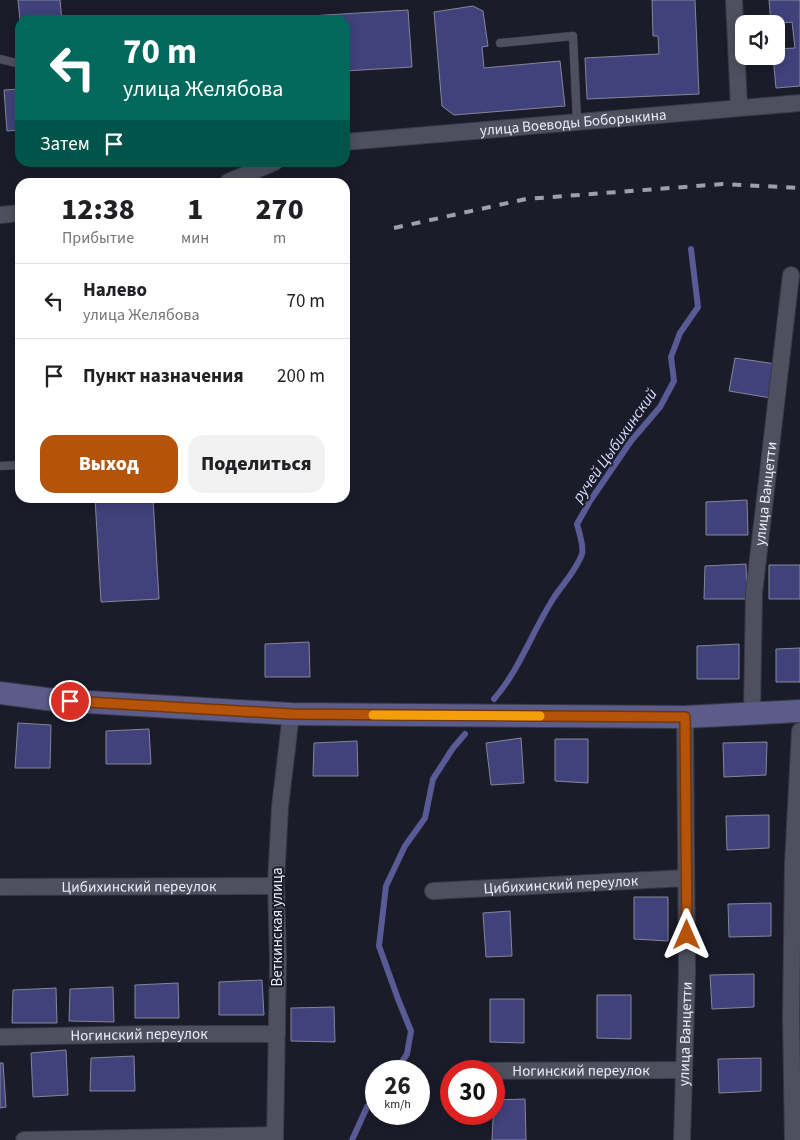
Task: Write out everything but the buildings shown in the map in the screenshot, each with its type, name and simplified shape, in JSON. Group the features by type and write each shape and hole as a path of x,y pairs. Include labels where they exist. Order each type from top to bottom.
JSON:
{"main road":[{"path":"0,693 54,700 291,714 685,717 752,712 800,711"}],"street":[{"path":"734,0 739,107"},
{"name":"улица Воеводы Боборыкина","path":"350,142 800,103"},
{"path":"237,178 263,167"},
{"path":"0,215 15,214"},
{"name":"улица Ванцетти","path":"752,712 754,594 791,275"},
{"name":"Веткинская улица","path":"275,1138 278,959 276,886 280,807 291,714"},
{"name":"улица Ванцетти","path":"682,1140 687,973 685,717"},
{"path":"793,1140 791,1017 792,864 800,730"},
{"name":"Цибихинский переулок","path":"433,891 686,878"},
{"name":"Цибихинский переулок","path":"0,887 276,886"},
{"name":"Ногинский переулок","path":"0,1037 277,1034"},
{"name":"Ногинский переулок","path":"505,1071 684,1070"},
{"path":"24,1140 275,1138"}],"lane":[{"path":"500,43 573,36 577,121"},
{"path":"0,59 15,63"},
{"path":"0,466 15,464"}],"waterway":[{"name":"ручей Цыбихинский","path":"494,699 519,663 546,612 573,572 582,554 577,524 590,501 631,441 660,407 674,381 671,357 680,333 698,307 691,249"},
{"name":"ручей Цыбихинский","path":"403,1060 407,1054 411,1031 379,946 386,886 405,846 425,818 433,779 453,748 465,734"},
{"name":"ручей Цыбихинский","path":"352,1140 365,1111"}],"railway":[{"path":"394,228 526,199 723,184 800,188"}],"slow traffic":[{"path":"373,715 540,716"}],"route":[{"path":"70,701 291,714 685,717 687,935"}]}
